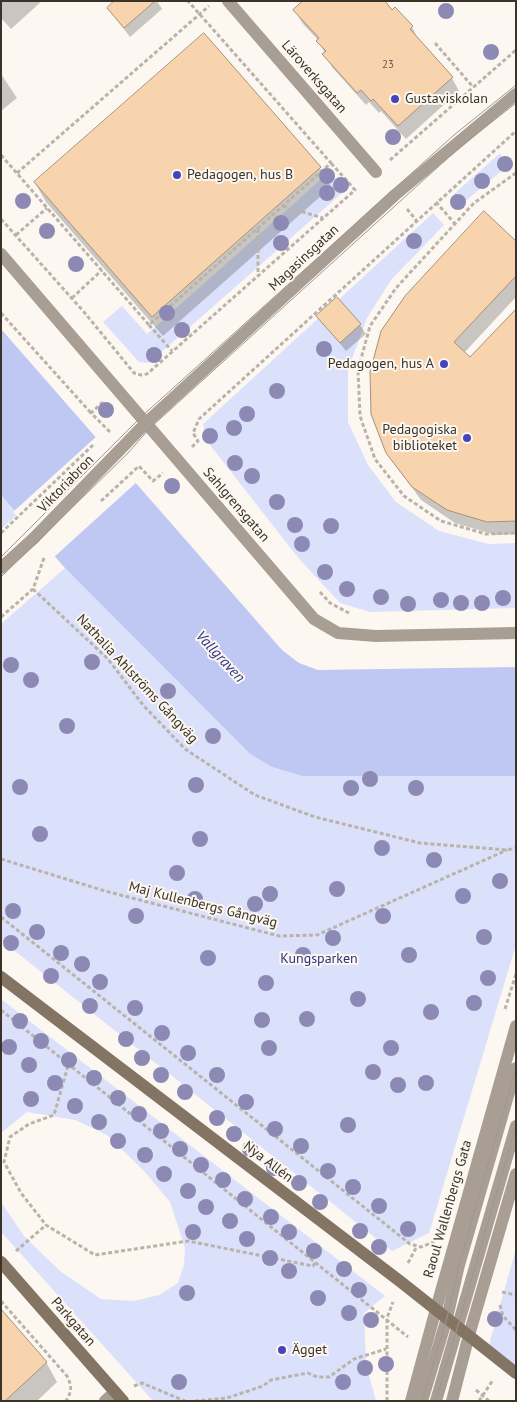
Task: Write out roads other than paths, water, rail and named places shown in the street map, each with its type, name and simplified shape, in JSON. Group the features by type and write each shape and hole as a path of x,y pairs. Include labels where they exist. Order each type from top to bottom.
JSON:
{"main road":[{"name":"Nya Allén","path":"1,977 436,1309 516,1373"},
{"name":"Parkgatan","path":"2,1263 114,1398"}],"street":[{"name":"Läroverksgatan","path":"228,1 376,172"},
{"name":"Magasinsgatan","path":"119,451 146,423 395,195 516,94"},
{"name":"Sahlgrensgatan","path":"1,254 314,619 338,633 376,636 516,633"},
{"name":"Viktoriabron","path":"1,568 34,538 119,451"},
{"name":"Raoul Wallenbergs Gata","path":"411,1401 516,1026"},
{"path":"422,1401 447,1318 459,1265 516,1068"},
{"path":"436,1401 516,1126"},
{"path":"452,1401 516,1174"}],"water":[{"name":"Vallgraven","path":"1,329 282,650 299,663 318,670 516,667 516,776 302,776 272,767 250,754 65,568 1,495"}],"tram line":[{"path":"1,557 141,417 454,135 516,85"},
{"path":"1,577 128,453 150,428 460,147 516,103"},
{"path":"422,1401 447,1318 459,1265 516,1068"},
{"path":"436,1401 516,1126"}],"place":[{"name":"Gustaviskolan","path":"395,99"},
{"name":"Pedagogen, hus B","path":"177,175"},
{"name":"Pedagogen, hus A","path":"444,364"},
{"name":"Pedagogiska biblioteket","path":"467,438"},
{"name":"Ägget","path":"282,1350"}],"park label":[{"name":"Kungsparken","path":"319,959"}]}
